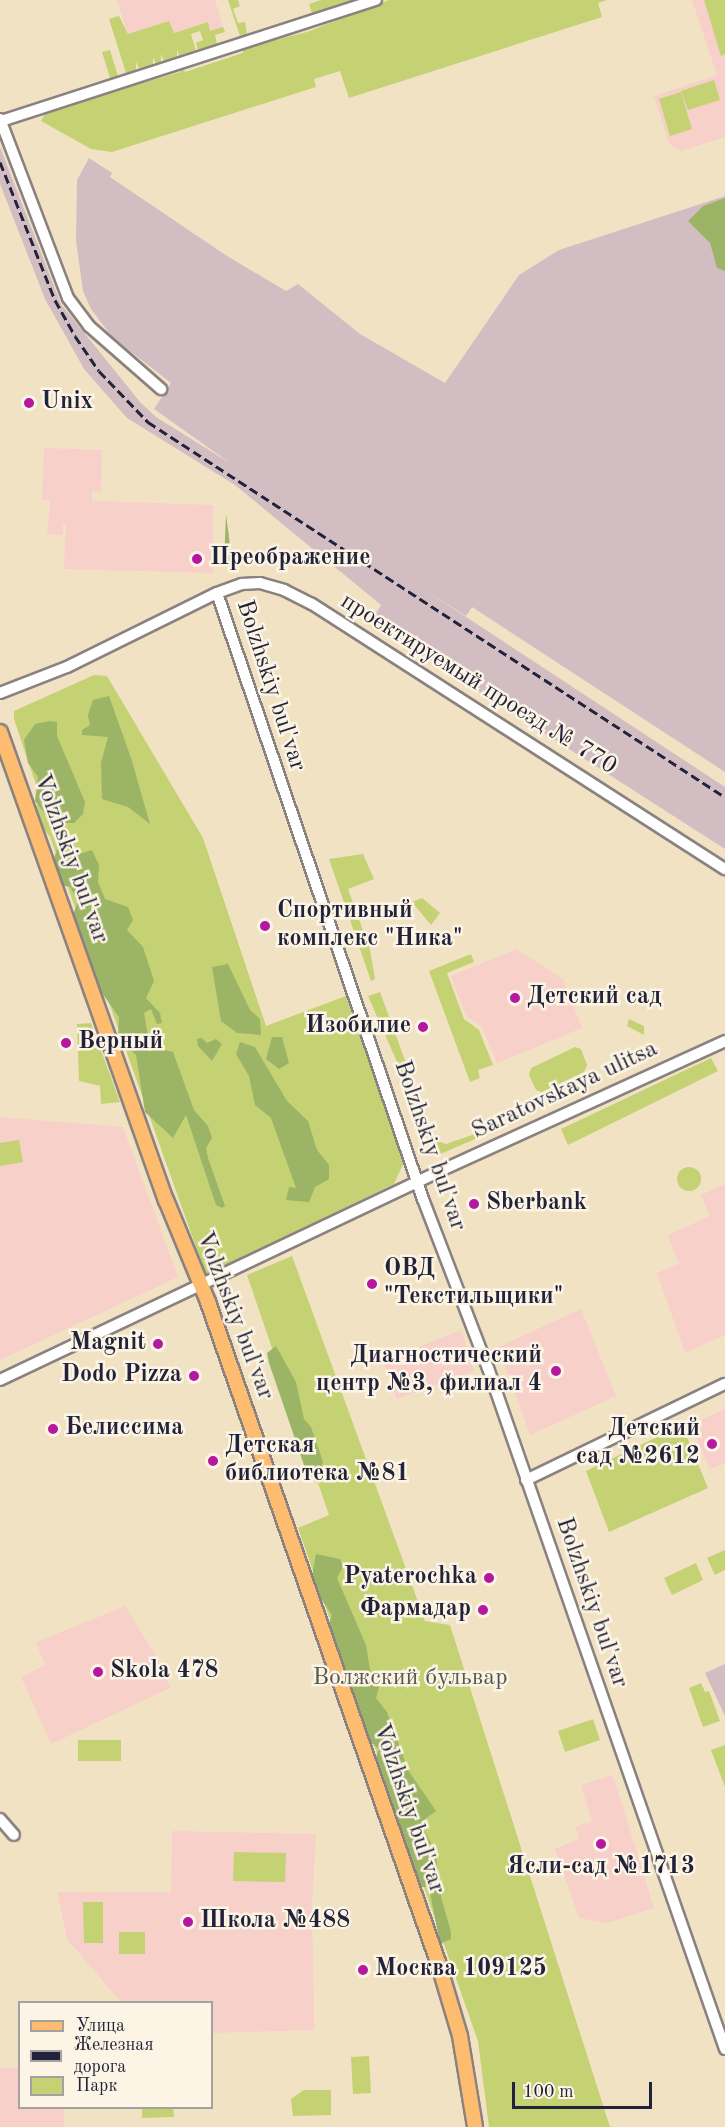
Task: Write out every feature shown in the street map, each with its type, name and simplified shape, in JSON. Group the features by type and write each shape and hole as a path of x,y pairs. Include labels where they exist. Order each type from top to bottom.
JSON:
{"main road":[{"name":"Volzhskiy bul'var","path":"0,732 166,1200 201,1286 438,1962 460,2036 475,2127"}],"street":[{"path":"161,389 89,326 68,298 0,120 376,0"},
{"name":"проектируемый проезд № 770","path":"0,693 67,667 217,593 260,583 294,595 531,742 725,869"},
{"name":"Bolzhskiy bul'var","path":"217,593 418,1183 526,1480 725,2049"},
{"name":"Saratovskaya ulitsa","path":"0,1380 725,1041"},
{"path":"526,1480 725,1384"},
{"path":"0,1819 14,1835"}],"shaded area":[{"path":"117,0 215,0 223,27 210,31 207,22 173,33 169,21 128,34"},
{"path":"692,0 725,0 725,137 681,151 669,143 654,96 717,75"},
{"path":"0,147 61,304 140,402 156,417 230,463 154,409 171,383 112,337 91,309 83,291 76,241 77,180 89,158 112,173 110,177 227,256 286,291 298,284 360,334 445,383 519,275 559,250 725,196 725,772 472,607 466,616 419,586 725,787 725,849 371,622 381,605 235,485 127,418 84,369 45,299 0,184"},
{"path":"44,448 102,450 101,492 92,491 92,501 213,505 213,573 64,569 66,523 63,523 63,535 47,534 50,501 42,500"},
{"name":"Детский сад","path":"517,949 563,979 582,1028 497,1063 482,1027 466,1016 451,976"},
{"path":"0,1117 123,1127 178,1277 0,1360"},
{"path":"725,1184 725,1335 685,1353 657,1273 679,1264 668,1235 710,1216 701,1195"},
{"name":"Диагностический центр №3, филиал 4","path":"581,1309 616,1396 530,1435 498,1347"},
{"path":"461,1330 474,1371 397,1399 383,1361"},
{"name":"Детский сад №2612","path":"725,1409 725,1463 710,1469 690,1425"},
{"name":"Skola 478","path":"125,1606 162,1666 170,1688 51,1744 21,1677 45,1665 36,1642"},
{"path":"725,1664 725,1716 705,1673"},
{"name":"Ясли-сад №1713","path":"613,1775 654,1908 607,1923 579,1918 555,1849 579,1839 575,1827 592,1821 581,1785"},
{"name":"Школа №488","path":"172,1831 316,1834 312,1905 314,2030 213,2033 213,2001 120,2001 67,1939 57,1892 171,1892"},
{"path":"0,2068 18,2068 18,2109 64,2109 64,2127 0,2127"}],"green space":[{"path":"228,0 238,0 240,6 233,9 238,23 245,22 247,34 240,36"},
{"path":"321,0 352,0 312,13 309,4"},
{"path":"389,0 607,0 598,3 602,17 349,98 340,71 314,79 316,87 112,152 91,149 41,121 46,112 180,72 183,67 185,72 243,53 242,48 307,32"},
{"path":"704,0 725,0 725,54 721,56"},
{"path":"119,16 128,34 169,21 174,33 208,22 210,31 223,27 225,32 215,35 217,44 198,50 196,43 203,40 200,31 191,34 196,51 179,56 177,49 177,57 164,61 161,54 161,62 156,64 153,57 153,65 139,69 136,62 136,70 126,73 109,19"},
{"path":"110,50 118,76 110,78 102,52"},
{"path":"714,80 720,100 688,110 681,91"},
{"path":"681,92 692,129 670,136 659,99"},
{"path":"725,198 725,271 717,268 710,243 688,221 703,206"},
{"path":"226,514 233,569 224,563"},
{"path":"94,675 107,676 203,838 266,1026 346,996 404,1162 394,1184 206,1275 50,837 38,822 34,807 42,803 14,719 14,711"},
{"path":"109,696 131,758 150,824 128,807 102,799 101,763 108,737 82,735 82,730 90,725 88,715 93,700"},
{"path":"57,722 57,736 85,802 83,814 74,823 52,823 35,801 38,777 28,763 24,740 35,724"},
{"path":"57,849 79,854 92,850 99,865 98,882 105,899 128,907 133,920 127,930 143,947 154,981 146,998 160,1013 162,1023 157,1024 151,1009 144,1013 150,1047 173,1052 194,1110 208,1126 212,1138 206,1148 225,1206 222,1208 216,1205 186,1115 173,1138 145,1112 136,1055 118,1039 119,1017 102,993 85,947 78,937 73,915 78,901 70,887 60,885 54,859"},
{"path":"363,854 374,879 348,889 370,950 375,979 371,981 329,859"},
{"path":"422,898 440,913 431,925 412,902"},
{"path":"471,954 474,962 447,973 464,1019 479,1030 493,1065 478,1070 480,1078 470,1082 429,971"},
{"path":"228,964 250,1010 260,1019 261,1035 237,1033 221,1021 212,967"},
{"path":"380,992 434,1140 446,1144 481,1132 482,1136 438,1155 368,996"},
{"path":"629,1019 644,1026 644,1035 627,1026"},
{"path":"91,1023 120,1102 101,1104 100,1086 79,1081 77,1024"},
{"path":"272,1037 282,1037 289,1063 279,1069 266,1059"},
{"path":"202,1038 207,1043 216,1039 222,1044 212,1061 198,1046 197,1039"},
{"path":"240,1042 255,1047 287,1101 308,1121 317,1150 329,1165 329,1179 315,1187 309,1202 286,1200 289,1187 296,1188 271,1118 255,1105 249,1076 236,1054"},
{"path":"575,1047 581,1049 587,1065 584,1072 542,1092 536,1090 529,1075 531,1068"},
{"path":"711,1058 718,1071 568,1145 561,1129"},
{"path":"19,1140 23,1162 0,1166 0,1143"},
{"path":"689,1167 697,1171 701,1179 697,1187 689,1191 681,1187 677,1179 681,1171"},
{"name":"Волжский бульвар","path":"292,1256 425,1621 450,1625 610,2127 489,2127 478,2041 298,1528 329,1515 247,1275"},
{"path":"276,1346 296,1382 304,1419 311,1427 323,1462 317,1483 305,1468 269,1363 267,1353"},
{"path":"682,1425 708,1488 609,1532 586,1471"},
{"path":"725,1550 725,1570 715,1575 707,1558"},
{"path":"316,1554 340,1559 343,1567 337,1578 366,1645 371,1676 379,1687 376,1698 387,1712 408,1770 436,1811 421,1822 436,1854 441,1897 451,1932 451,1939 440,1944 429,1887 419,1887 406,1847 399,1837 398,1822 373,1764 379,1749 363,1736 344,1683 344,1672 328,1627 332,1615 319,1596 312,1576"},
{"path":"696,1563 703,1580 672,1595 664,1578"},
{"path":"701,1683 705,1692 709,1691 720,1721 703,1727 689,1688"},
{"path":"593,1719 600,1740 565,1752 558,1731"},
{"path":"78,1740 121,1740 121,1761 78,1761"},
{"path":"725,1745 725,1787 711,1750"},
{"path":"234,1852 286,1853 285,1882 233,1881"},
{"path":"83,1902 103,1902 103,1943 84,1943"},
{"path":"119,1932 145,1932 145,1954 119,1954"},
{"path":"369,2056 371,2093 353,2094 351,2057"},
{"path":"304,2090 331,2090 331,2115 293,2116 291,2099"},
{"path":"142,2109 173,2109 174,2117 142,2118"}],"railway":[{"path":"0,162 55,300 75,336 99,371 148,422 725,797"}],"place":[{"name":"Unix","path":"29,403"},
{"name":"Преображение","path":"197,559"},
{"name":"Спортивный комплекс \"Ника\"","path":"265,926"},
{"name":"Детский сад","path":"515,998"},
{"name":"Изобилие","path":"423,1027"},
{"name":"Верный","path":"66,1043"},
{"name":"Sberbank","path":"474,1204"},
{"name":"ОВД \"Текстильщики\"","path":"372,1284"},
{"name":"Magnit","path":"158,1344"},
{"name":"Диагностический центр №3, филиал 4","path":"556,1371"},
{"name":"Dodo Pizza","path":"194,1376"},
{"name":"Белиссима","path":"53,1429"},
{"name":"Детский сад №2612","path":"712,1444"},
{"name":"Детская библиотека №81","path":"213,1461"},
{"name":"Pyaterochka","path":"489,1578"},
{"name":"Фармадар","path":"483,1610"},
{"name":"Skola 478","path":"98,1672"},
{"name":"Ясли-сад №1713","path":"601,1844"},
{"name":"Школа №488","path":"188,1922"},
{"name":"Москва 109125","path":"363,1970"}]}
